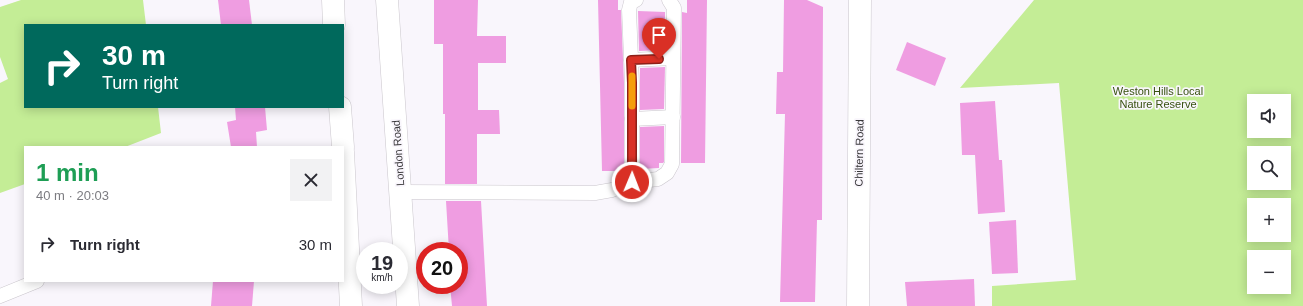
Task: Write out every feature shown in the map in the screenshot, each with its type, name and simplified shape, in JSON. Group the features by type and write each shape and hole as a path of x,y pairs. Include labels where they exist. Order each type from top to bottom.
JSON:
{"street":[{"path":"332,0 334,24"},
{"name":"London Road","path":"387,0 408,306"},
{"name":"Chiltern Road","path":"858,306 860,0"},
{"path":"340,108 343,146"},
{"path":"344,176 351,306"}],"lane":[{"path":"632,182 629,10 631,2 636,0"},
{"path":"401,192 595,192 612,190 632,182 658,179 667,173 672,164 674,58 674,8 669,0"},
{"path":"631,60 674,58"},
{"path":"632,119 673,117"},
{"path":"0,296 35,282"}],"green space":[{"path":"21,0 143,0 146,24 24,24 24,108 158,108 161,133 128,146 24,146 24,184 0,193 0,83 8,79 0,57 0,7"},
{"name":"Weston Hills Local Nature Reserve","path":"1034,0 1303,0 1303,306 992,306 992,286 1076,280 1059,83 960,88"}],"building":[{"path":"218,0 249,0 252,24 221,24"},
{"path":"434,0 478,0 477,36 506,36 506,63 478,63 478,110 499,110 500,134 477,134 477,184 445,184 443,44 434,44"},
{"path":"598,0 618,0 618,10 621,10 624,83 624,170 622,171 602,171"},
{"path":"687,0 707,0 705,163 681,163 682,12 687,13"},
{"path":"784,0 807,0 823,7 822,220 817,220 815,302 780,302 785,114 776,114 777,72 783,72"},
{"path":"638,11 665,12 665,50 639,51"},
{"path":"907,42 946,58 935,86 896,70"},
{"path":"665,67 664,109 640,110 640,68"},
{"path":"995,101 999,160 1002,160 1005,212 978,214 975,155 962,155 960,103"},
{"path":"235,108 265,108 267,130 256,132 257,146 231,146 227,122 236,120"},
{"path":"664,126 664,162 659,163 659,168 640,169 640,127"},
{"path":"446,201 481,201 487,306 452,306 451,294 468,294 468,242 448,242"},
{"path":"1016,220 1018,273 992,274 989,222"},
{"path":"974,279 975,306 907,306 905,282"},
{"path":"213,282 254,282 252,306 211,306"}],"slow traffic":[{"path":"632,76 632,106"}],"route":[{"path":"632,182 631,60 659,59"}]}
